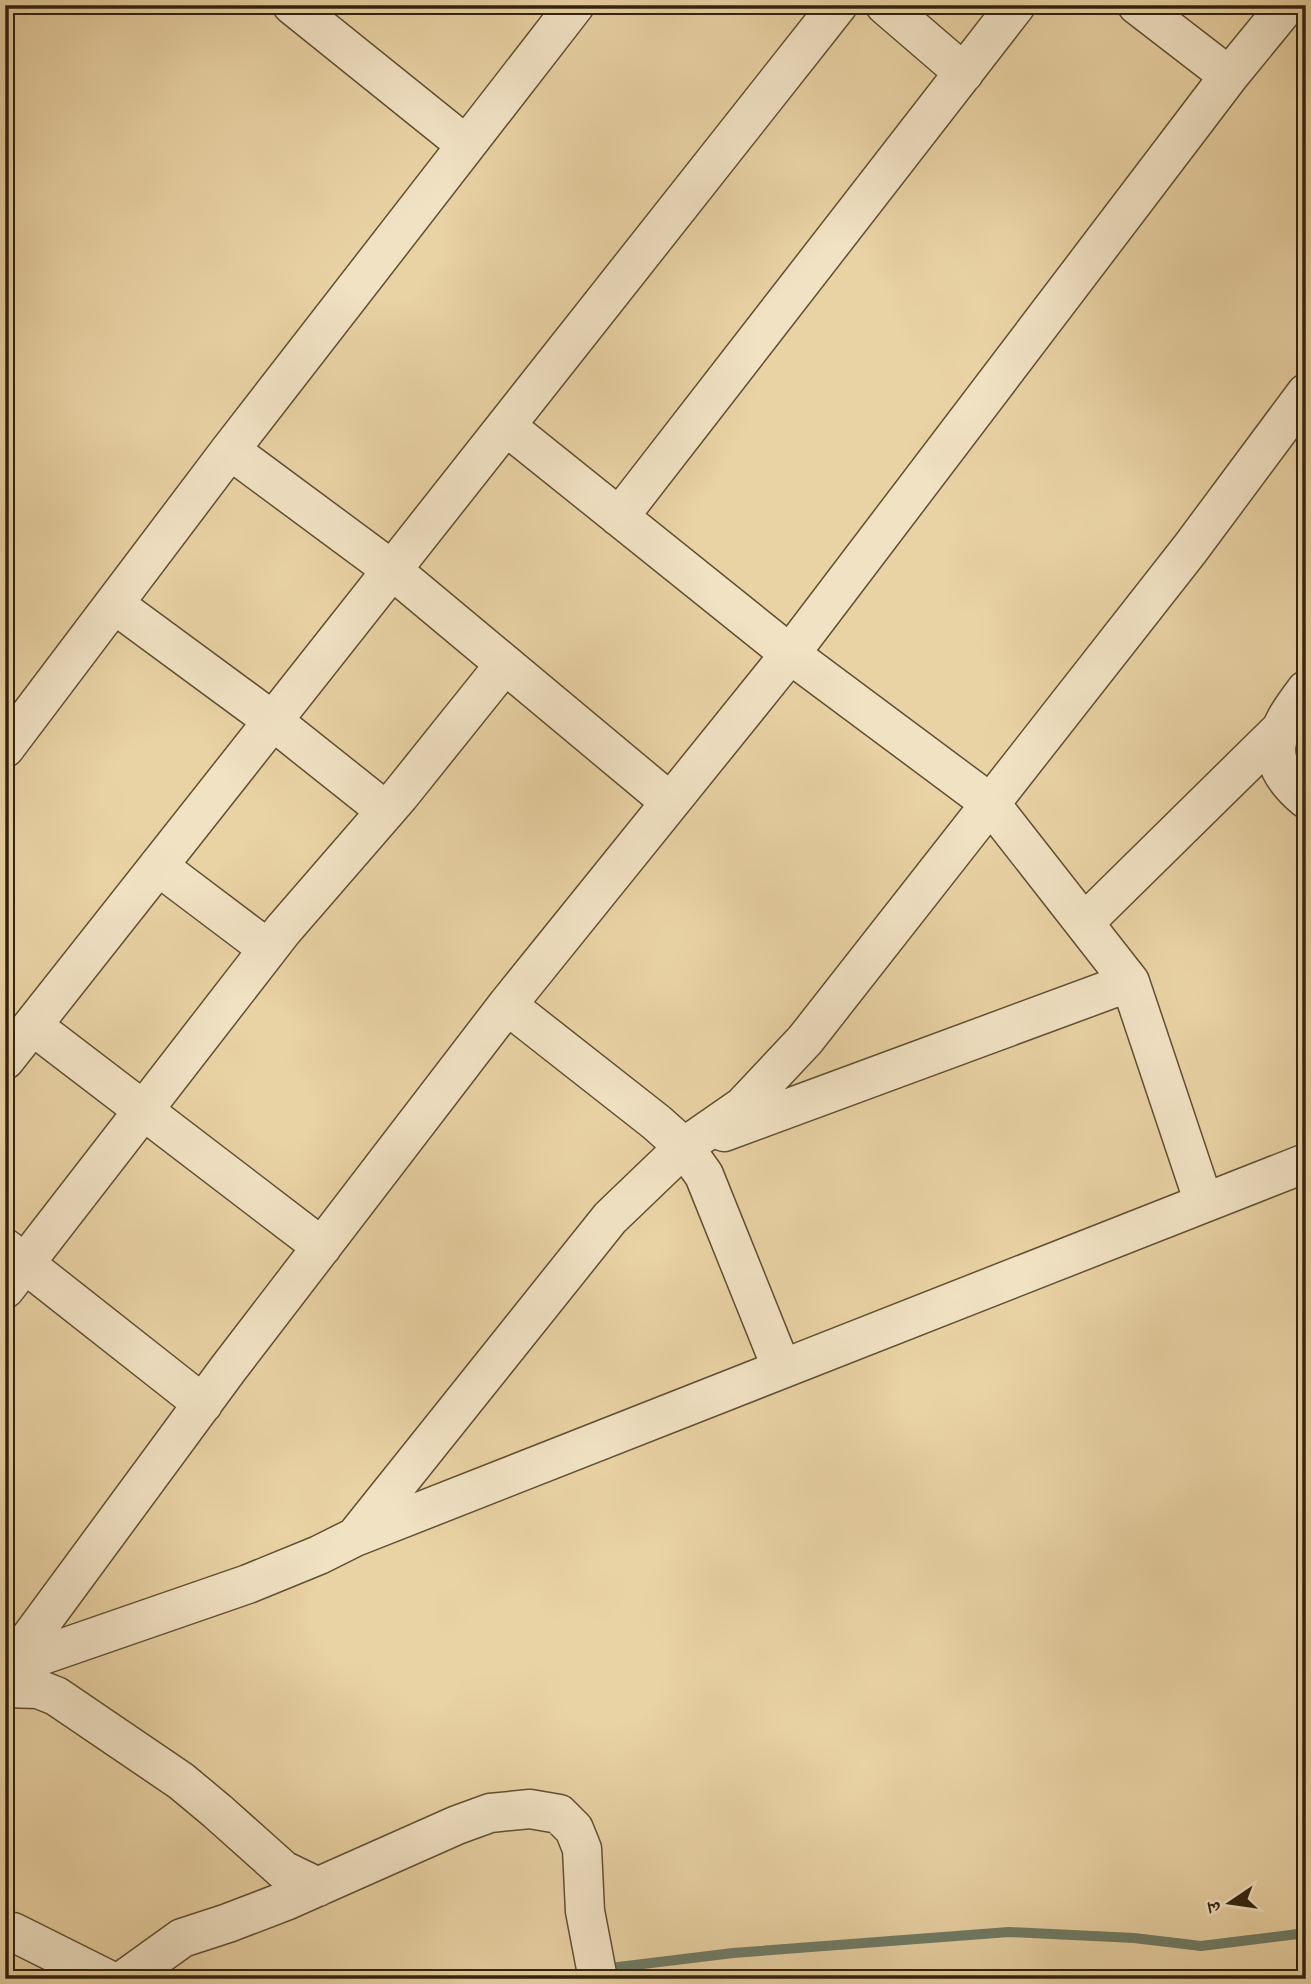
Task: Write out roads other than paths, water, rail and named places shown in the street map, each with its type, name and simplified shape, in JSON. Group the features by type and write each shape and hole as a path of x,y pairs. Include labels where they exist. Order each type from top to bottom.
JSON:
{"street":[{"path":"292,5 466,145"},
{"path":"5,748 230,450 575,5"},
{"path":"5,1060 838,5"},
{"path":"885,5 964,73"},
{"path":"619,517 1016,5"},
{"path":"1137,5 1229,76"},
{"path":"7,1675 203,1404 507,1005 790,654 1229,76 1287,5"},
{"path":"355,1537 610,1219 684,1147 743,1106 805,1040 1190,549 1306,393"},
{"path":"506,426 790,654 990,803 1130,982 1203,1203"},
{"path":"230,450 392,570 670,802"},
{"path":"114,604 274,720 386,811"},
{"path":"203,1404 12,1267 144,1110 268,949 386,811 505,664"},
{"path":"1084,923 1278,732 1306,690"},
{"path":"1278,732 1276,751 1279,768 1295,790 1306,799"},
{"path":"158,866 268,949"},
{"path":"684,1147 1130,982"},
{"path":"507,1005 684,1147 704,1175 782,1369"},
{"path":"33,1026 322,1247"},
{"path":"7,1675 248,1584 355,1537 1306,1163"},
{"path":"7,1675 55,1696 181,1781 283,1870 318,1887"},
{"path":"125,1979 182,1938 228,1923 318,1887 468,1821 490,1813 530,1809 559,1814 574,1829 583,1849 585,1911 598,1979"},
{"path":"5,1932 13,1933 107,1979"}],"waterway":[{"path":"602,1969 733,1953 1009,1932 1134,1938 1201,1946 1306,1933"},
{"path":"557,1979 588,1971"}]}
